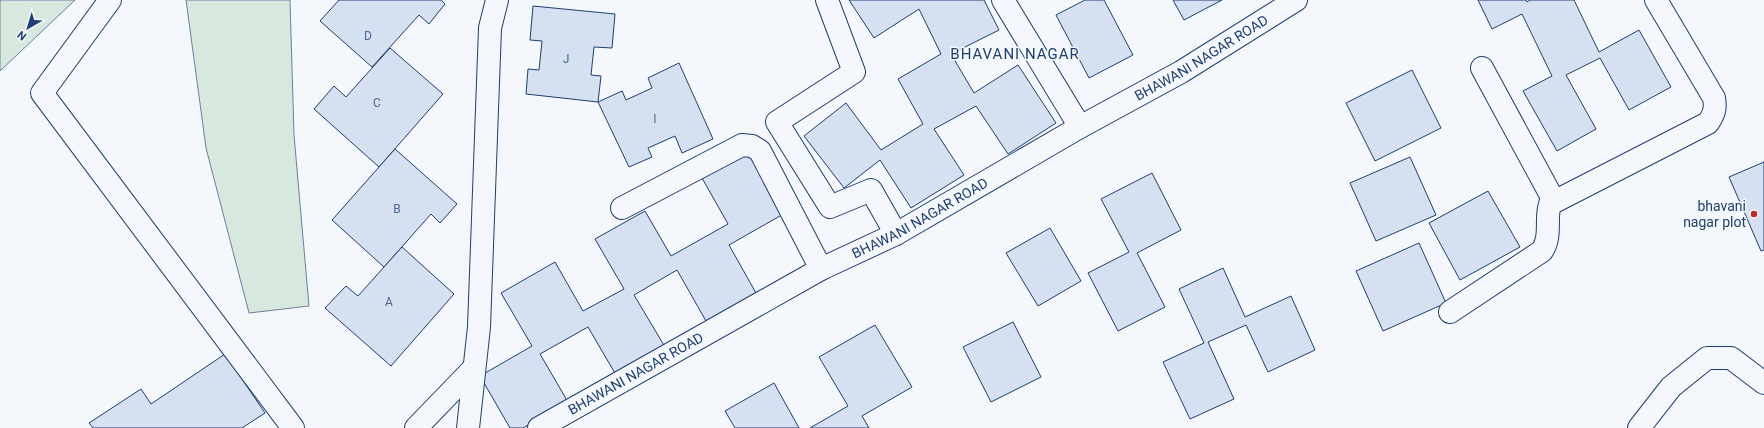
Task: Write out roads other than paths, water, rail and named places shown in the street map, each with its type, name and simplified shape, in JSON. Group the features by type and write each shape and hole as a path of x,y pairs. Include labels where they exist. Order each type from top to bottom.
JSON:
{"street":[{"path":"110,0 42,93 293,428"},
{"path":"468,428 479,327 490,28 497,0"},
{"path":"827,0 854,72 777,122 830,207 871,190 896,234"},
{"path":"1003,0 1080,127"},
{"name":"BHAWANI NAGAR ROAD","path":"539,428 821,269 896,234 1080,127 1181,72 1296,0"},
{"path":"1450,312 1542,251 1548,238 1548,211 1550,204 1554,201 1708,123 1716,107 1714,98 1656,0"},
{"path":"1482,68 1554,201"},
{"path":"622,208 742,145 752,146 760,151 821,269"},
{"path":"1639,428 1671,387 1707,358 1731,358 1764,384"},
{"path":"416,428 474,368"}],"place":[{"name":"bhavani nagar plot","path":"1754,214"}],"district":[{"name":"BHAVANI NAGAR","path":"1015,54"}]}
